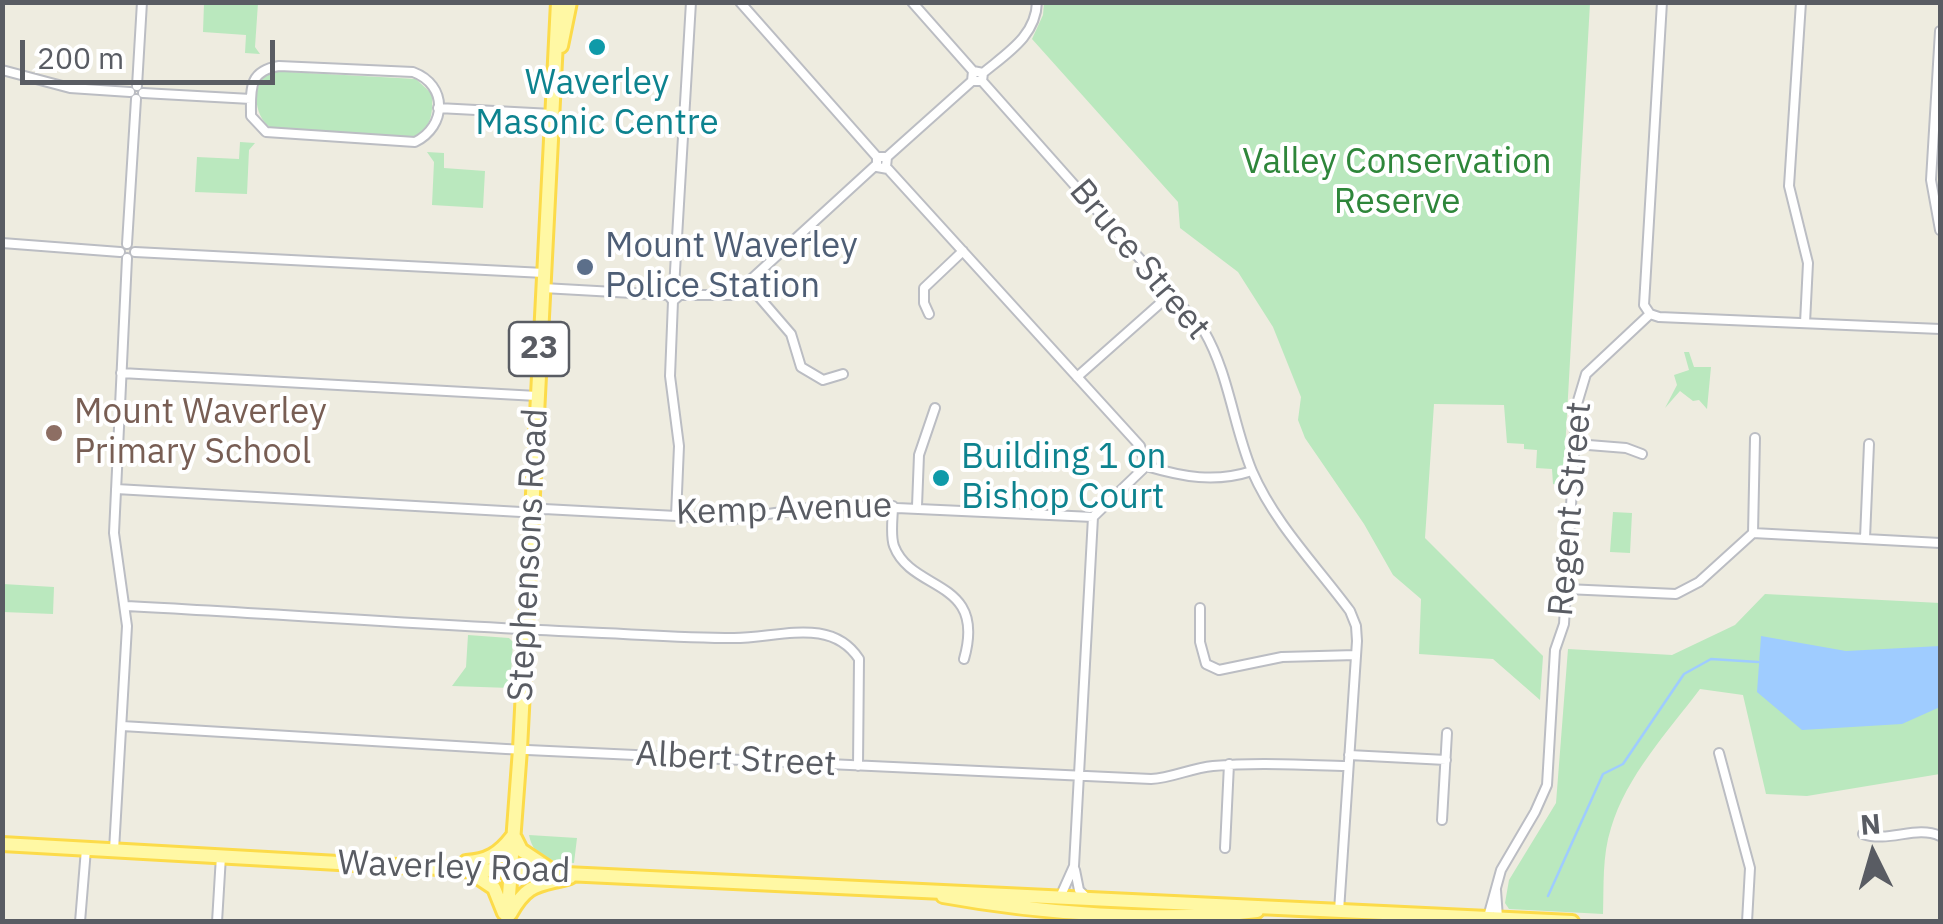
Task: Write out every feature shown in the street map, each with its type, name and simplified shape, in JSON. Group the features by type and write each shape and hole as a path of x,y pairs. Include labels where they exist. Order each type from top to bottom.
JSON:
{"main road":[{"name":"Stephensons Road","path":"558,2 563,18"},
{"name":"Stephensons Road","path":"507,921 520,749 552,114 563,18 570,2"},
{"path":"442,866 482,861 513,836 522,850 554,872"},
{"name":"Waverley Road","path":"2,844 906,890 1040,906 1085,904 1128,918 1231,915 1274,909"},
{"path":"465,868 494,888 507,921"},
{"path":"507,921 525,891 536,884 584,873"},
{"name":"Waverley Road","path":"906,890 1000,905 1129,899 1572,922"},
{"path":"1128,918 1129,899"},
{"path":"1058,922 1085,904"},
{"path":"1000,905 1013,922"},
{"name":"Waverley Road","path":"1382,914 1408,922"}],"street":[{"path":"114,850 127,606 114,533 127,254 122,246 127,244 142,2"},
{"path":"676,516 679,446 670,376 691,2"},
{"path":"740,2 1140,446 1146,466"},
{"name":"Bruce Street","path":"912,2 1173,292 1211,342 1252,471 1282,525 1350,611 1356,626 1356,654 1339,911"},
{"path":"2,243 543,281 674,295 734,295 1024,39 1037,13 1037,2"},
{"path":"1662,2 1644,305 1650,314 1940,329"},
{"path":"1802,2 1790,186 1808,263 1805,323"},
{"path":"1940,30 1931,180 1940,230"},
{"path":"279,66 413,72 433,83 438,92 438,108 430,134 415,142 266,132 250,116 253,80 264,68 279,66"},
{"path":"2,70 70,88 251,98"},
{"path":"438,108 552,114"},
{"path":"929,314 924,288 963,251"},
{"path":"748,284 791,334 801,367 822,380 843,374"},
{"path":"1077,378 1173,292"},
{"name":"Regent Street","path":"1493,920 1491,897 1500,870 1535,812 1546,785 1554,666 1564,624 1580,388 1586,374 1650,314"},
{"path":"121,373 537,396"},
{"path":"917,506 919,455 934,408"},
{"path":"1752,533 1755,438"},
{"path":"1576,444 1626,448 1642,454"},
{"path":"1865,538 1869,444"},
{"path":"1146,466 1185,478 1208,479 1252,471"},
{"path":"1085,904 1074,866 1093,516 1146,466"},
{"name":"Kemp Avenue","path":"116,489 734,519 831,504 1093,516"},
{"path":"893,506 893,544 901,557 945,590 964,612 971,634 964,658"},
{"path":"1566,589 1676,594 1699,582 1752,533 1940,542"},
{"path":"127,606 524,630 735,638 822,632 850,646 859,660 858,766"},
{"path":"1200,608 1201,654 1206,664 1219,670 1282,656 1356,654"},
{"name":"Albert Street","path":"122,726 858,766 1164,778 1192,768 1228,764 1348,766"},
{"path":"1442,820 1447,733"},
{"path":"1720,754 1750,868 1747,922"},
{"path":"1349,755 1446,760"},
{"path":"1225,848 1228,764"},
{"path":"1864,834 1876,838 1928,831 1940,836"},
{"path":"80,922 86,848"},
{"path":"217,922 221,856"},
{"path":"1040,906 1074,866"}],"green space":[{"path":"204,3 258,3 255,47 260,54 245,53 246,35 203,32"},
{"name":"Valley Conservation Reserve","path":"1044,3 1590,3 1563,486 1553,484 1552,469 1536,468 1537,450 1507,443 1504,405 1434,404 1425,538 1543,656 1540,700 1493,659 1419,654 1421,599 1393,575 1364,524 1305,438 1298,420 1301,397 1273,327 1238,272 1180,228 1178,202 1032,39"},
{"path":"272,71 416,79 432,94 430,118 416,137 271,128 260,115 256,99 260,82"},
{"path":"240,142 255,143 249,150 247,194 195,192 197,157 239,159"},
{"path":"427,152 444,153 444,168 485,171 483,208 432,205 434,162"},
{"path":"1684,352 1689,352 1694,367 1711,367 1707,409 1699,400 1693,401 1680,391 1665,408 1677,385 1674,375 1689,370"},
{"path":"1613,512 1632,513 1630,553 1610,552"},
{"path":"3,584 54,587 53,614 3,612"},
{"path":"1765,594 1940,603 1940,774 1807,796 1766,794 1743,695 1700,689 1649,755 1618,809 1606,849 1603,914 1509,909 1505,903 1509,880 1556,803 1568,649 1672,655 1735,625"},
{"path":"468,635 509,638 513,642 510,688 452,686 466,667"},
{"path":"529,835 577,838 574,863 540,854"}],"water":[{"path":"1761,636 1846,651 1940,646 1940,707 1902,724 1802,730 1757,692"}],"waterway":[{"path":"1548,896 1603,774 1623,764 1684,674 1711,659 1758,662"}],"place":[{"name":"Waverley Masonic Centre","path":"597,47"},
{"name":"Mount Waverley Police Station","path":"585,267"},
{"name":"Mount Waverley Primary School","path":"54,433"},
{"name":"Building 1 on Bishop Court","path":"941,478"}]}
